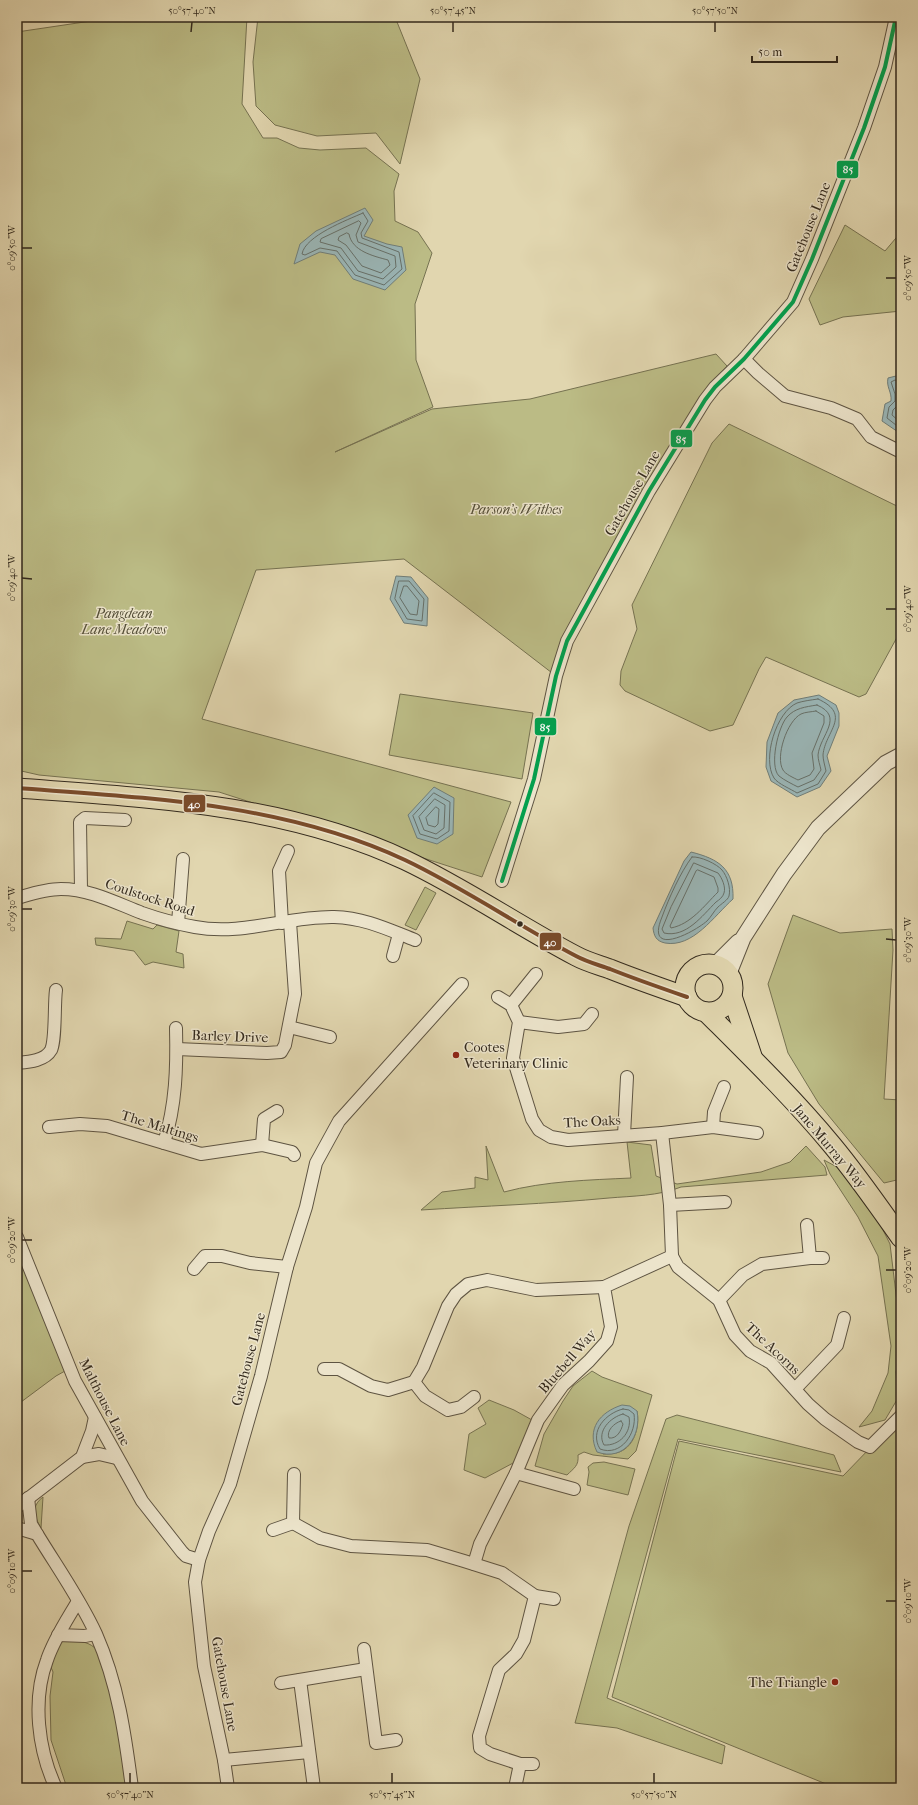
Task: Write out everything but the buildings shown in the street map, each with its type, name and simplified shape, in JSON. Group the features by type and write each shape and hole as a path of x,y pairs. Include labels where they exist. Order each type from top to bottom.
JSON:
{"main road":[{"path":"17,788 130,796 242,810 295,822 346,837 404,860 484,902 578,957 687,998"},
{"path":"639,980 689,974 701,965 709,963 723,969 733,980 734,988 728,1004 722,1009 714,1012 706,1012 698,1009 687,998 685,990 689,974"},
{"name":"Jane Murray Way","path":"732,996 753,1059"},
{"name":"Jane Murray Way","path":"706,1012 753,1059 832,1145 861,1180 901,1238"}],"street":[{"name":"Gatehouse Lane","path":"502,881 534,779 556,676 567,641 649,490 705,400 715,387 744,359 793,302 806,273 866,121 885,67 896,17"},
{"path":"744,359 758,374 785,396 831,408 857,419 871,437 901,452"},
{"path":"723,969 784,874 818,828 886,763 901,754"},
{"path":"81,890 80,822 86,818 125,820"},
{"path":"286,922 279,871 288,851"},
{"path":"178,923 183,859"},
{"name":"Coulstock Road","path":"17,898 46,890 81,890 145,914 178,923 196,927 226,929 242,929 333,917 357,919 374,923 415,940"},
{"name":"Barley Drive","path":"177,1049 267,1053 281,1052 286,1046 295,994 286,922"},
{"path":"393,956 399,934"},
{"path":"511,1005 536,974"},
{"name":"Gatehouse Lane","path":"228,1788 224,1760 204,1666 195,1582 198,1560 230,1484 261,1376 287,1267 306,1207 316,1163 339,1121 462,984"},
{"path":"17,1063 34,1061 51,1050 53,1041 56,990"},
{"path":"498,997 511,1005 519,1022 558,1027 584,1024 592,1014"},
{"name":"The Oaks","path":"519,1022 513,1058 532,1118 539,1130 551,1137 568,1140 662,1133 713,1127 757,1133"},
{"name":"Barley Drive","path":"289,1027 330,1037"},
{"name":"Barley Drive","path":"164,1143 170,1124 174,1102 177,1049 176,1028"},
{"path":"624,1135 627,1077"},
{"path":"713,1127 714,1112 724,1088"},
{"path":"262,1145 264,1119 277,1111"},
{"name":"The Maltings","path":"49,1127 95,1124 122,1129 201,1154 262,1145 292,1152 294,1155"},
{"path":"324,1369 339,1369 371,1386 388,1390 414,1382 423,1367 448,1306 456,1294 468,1284 487,1280 536,1290 604,1287 672,1256 670,1204 662,1133"},
{"path":"670,1204 725,1202"},
{"path":"807,1225 810,1258"},
{"name":"Malthouse Lane","path":"17,1237 75,1381 116,1458 142,1501 182,1552 191,1558 198,1560"},
{"path":"194,1269 205,1256 222,1256 250,1263 287,1267"},
{"name":"The Acorns","path":"672,1256 678,1267 719,1300 735,1335 750,1351 771,1363 808,1404 825,1419 858,1442 870,1447 901,1416"},
{"path":"719,1300 743,1275 762,1264 810,1258 824,1258"},
{"name":"Bluebell Way","path":"474,1564 480,1544 516,1473 538,1420 563,1384 589,1362 607,1341 611,1327 604,1287"},
{"path":"796,1389 837,1345 844,1318"},
{"path":"414,1382 425,1396 448,1410 461,1407 474,1397"},
{"path":"82,1457 92,1431 95,1417"},
{"path":"17,1507 82,1457 99,1454 116,1458"},
{"path":"516,1473 574,1489"},
{"path":"293,1523 294,1474"},
{"path":"28,1498 31,1524 78,1601 95,1634 112,1678 122,1716 132,1788"},
{"path":"273,1530 293,1523 320,1538 351,1546 427,1550 502,1573 535,1596 554,1599"},
{"path":"17,1528 37,1534"},
{"path":"533,1764 520,1764 490,1754 480,1748 479,1736 499,1670 516,1654 524,1640 535,1596"},
{"path":"56,1788 50,1776 41,1746 39,1713 40,1691 46,1661 58,1634 78,1601"},
{"path":"58,1634 85,1636 95,1634"},
{"path":"364,1648 376,1744 396,1740"},
{"path":"281,1683 366,1669"},
{"path":"300,1680 314,1788"},
{"path":"224,1760 309,1752"},
{"path":"515,1788 520,1764"}],"green space":[{"path":"118,17 247,17 242,104 263,138 277,138 299,148 320,150 366,148 399,174 394,191 395,221 418,232 432,253 415,304 416,360 433,407 335,452 432,409 530,399 716,354 727,366 719,376 649,491 556,676 404,559 256,570 202,719 511,802 482,877 219,792 39,775 17,770 17,32"},
{"path":"258,17 395,17 420,79 400,164 376,133 317,136 275,125 256,106 253,62"},
{"path":"845,225 885,251 901,232 901,311 843,317 820,325 809,299"},
{"path":"729,424 901,508 901,630 866,694 859,697 766,657 733,725 710,731 625,691 620,685 621,671 637,629 632,605 712,443"},
{"path":"400,694 533,713 522,779 389,755"},
{"path":"425,887 436,893 416,930 405,925"},
{"path":"793,915 840,933 892,929 893,950 884,1099 901,1100 901,1179 884,1183 819,1104 788,1053 768,984"},
{"path":"127,921 153,929 157,925 179,931 176,952 183,954 184,968 153,962 145,965 134,951 96,945 95,938 121,939"},
{"path":"627,1142 651,1145 656,1176 677,1184 761,1172 790,1162 806,1146 825,1167 827,1175 681,1187 655,1194 636,1196 421,1210 442,1192 475,1188 475,1177 488,1180 486,1146 504,1192 551,1183 631,1178"},
{"path":"824,1160 848,1173 874,1212 890,1244 901,1336 901,1348 896,1372 898,1398 885,1420 859,1427 872,1411 888,1373 891,1346 878,1256 858,1217 830,1174"},
{"path":"17,1237 65,1371 17,1405"},
{"path":"592,1371 602,1377 652,1395 636,1451 628,1459 593,1455 584,1452 578,1455 577,1464 567,1475 535,1466 544,1434 573,1386","holes":["637,1411 638,1424 634,1436 627,1447 616,1453 603,1454"]},
{"path":"489,1400 514,1410 532,1420 515,1462 485,1478 464,1470 469,1434 486,1424 478,1408"},
{"path":"677,1415 834,1455 841,1472 678,1439 607,1698 725,1746 722,1764 617,1728 575,1723 629,1526 666,1419"},
{"path":"901,1416 901,1788 836,1788 612,1697 679,1441 843,1476"},
{"path":"604,1462 635,1469 628,1495 587,1485 589,1472 588,1467 593,1463"},
{"path":"43,1497 41,1528 35,1515 35,1508 39,1500"},
{"path":"70,1640 81,1641 97,1650 111,1688 127,1788 67,1788 51,1740 50,1696 53,1672 50,1665 61,1642"}],"water":[{"path":"365,208 373,220 364,236 387,244 402,247 406,270 385,290 353,279 335,255 320,252 294,264 300,244 316,231"},
{"path":"896,376 901,379 901,434 882,421 885,404 891,401 888,378"},
{"path":"396,576 411,577 428,598 427,626 404,623 390,599"},
{"path":"819,695 836,705 839,713 839,726 827,756 831,771 820,787 797,797 771,781 766,767 767,742 778,713 794,700"},
{"path":"434,787 454,798 453,834 437,844 417,838 408,815"},
{"path":"691,852 710,858 723,867 731,880 733,899 711,922 694,936 685,941 665,943 656,938 653,928 684,861"},
{"path":"622,1405 630,1406 637,1411 637,1429 634,1438 623,1450 607,1454 597,1452 593,1436 597,1422 607,1412"}],"transit line":[{"name":"85","path":"502,881 534,779 556,676 567,641 649,491 705,400 715,387 744,359 793,302 812,259 864,128 885,67 896,17"},
{"name":"40","path":"17,788 116,795 214,806 311,826 359,841 405,860 449,883 580,958 687,997"}],"place":[{"name":"Cootes Veterinary Clinic","path":"456,1055"},
{"name":"The Triangle","path":"835,1682"}],"park label":[{"name":"Parson's Withes","path":"516,509"},
{"name":"Pangdean Lane Meadows","path":"124,622"}]}
